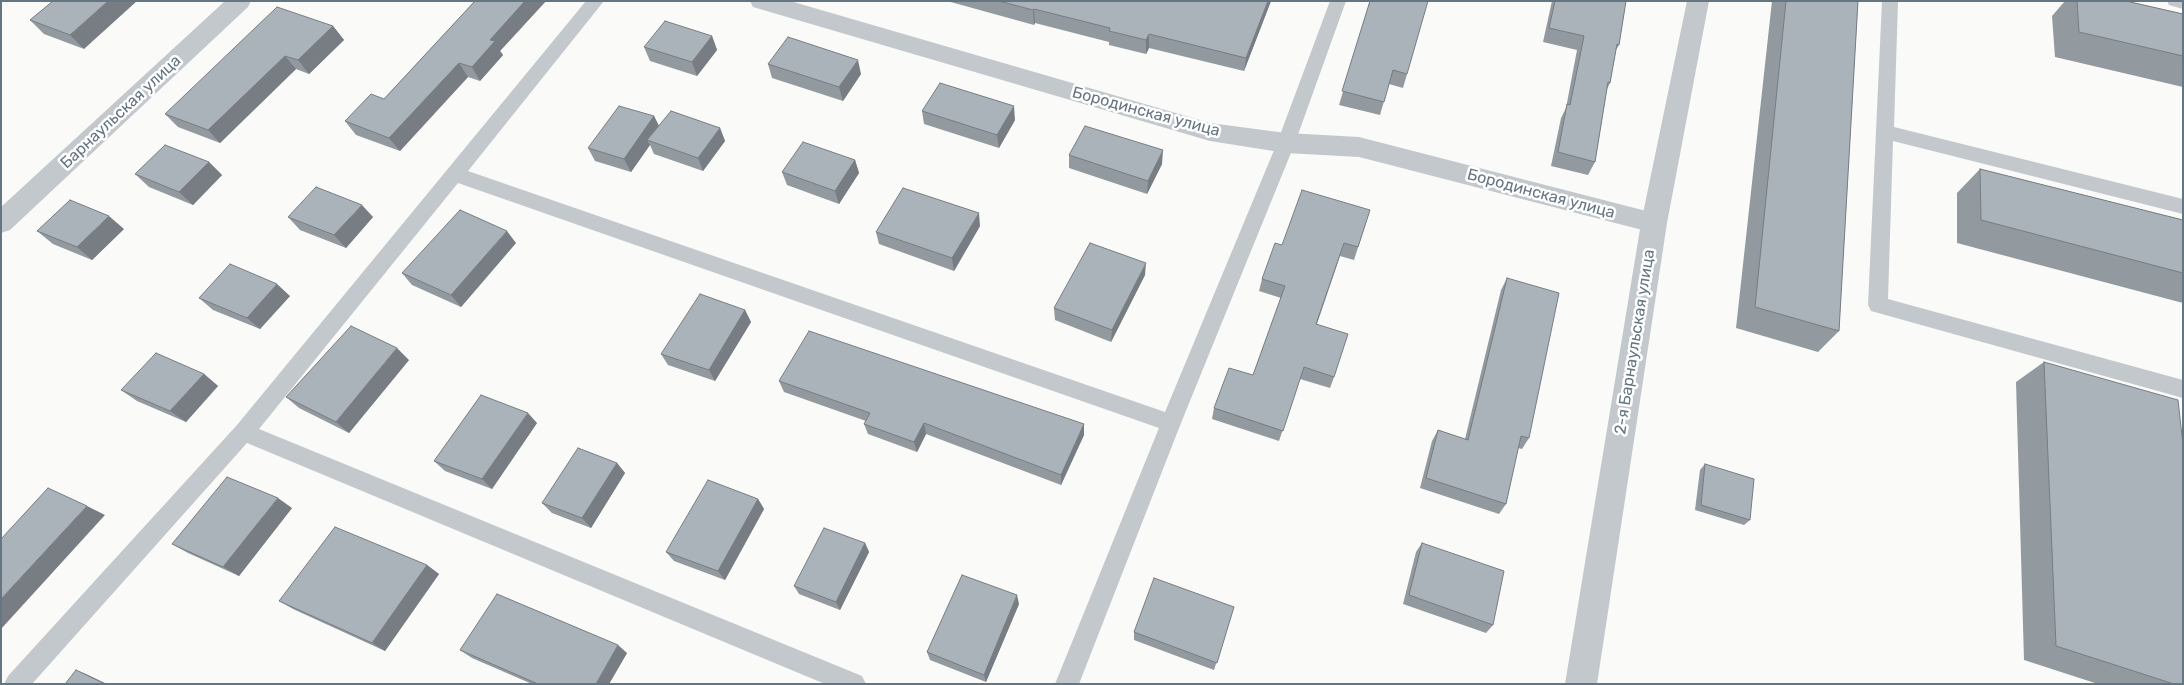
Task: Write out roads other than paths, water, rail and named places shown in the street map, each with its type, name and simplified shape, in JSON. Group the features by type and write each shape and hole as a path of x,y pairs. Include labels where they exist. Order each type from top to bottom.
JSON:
{"street":[{"name":"Барнаульская улица","path":"1,223 240,1"},
{"name":"Бородинская улица","path":"761,1 1210,132 1286,143 1360,147 1654,223"},
{"name":"2-я Барнаульская улица","path":"1581,684 1654,223 1698,1"}],"lane":[{"path":"16,684 244,432 596,1"},
{"path":"1067,684 1171,423 1286,143 1338,1"},
{"path":"1890,1 1878,305 2183,389"},
{"path":"2175,1 2183,3"},
{"path":"1885,132 2183,207"},
{"path":"454,174 1171,423"},
{"path":"244,432 854,684"}]}
